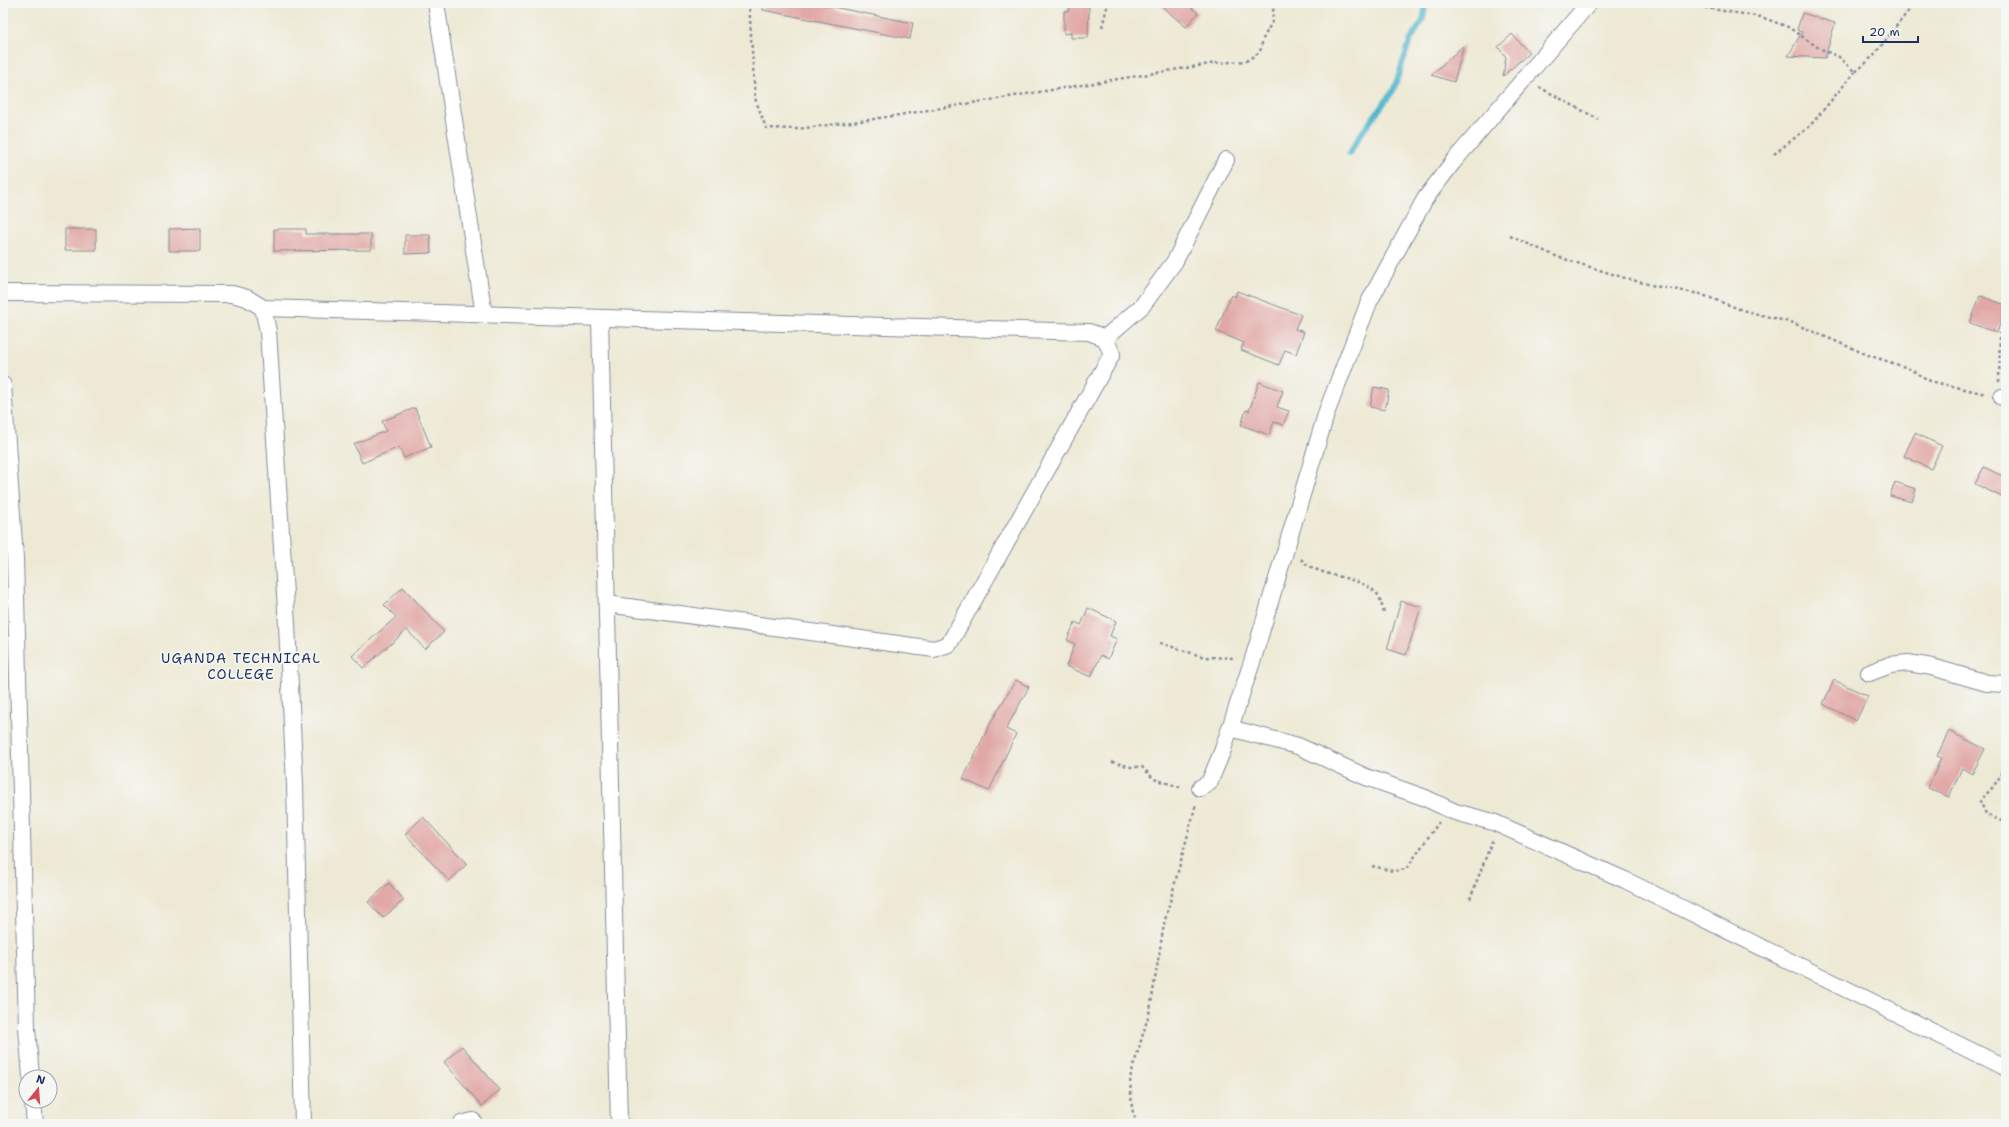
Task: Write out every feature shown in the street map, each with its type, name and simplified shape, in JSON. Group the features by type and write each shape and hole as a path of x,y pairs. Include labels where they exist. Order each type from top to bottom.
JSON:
{"street":[{"path":"436,3 484,314"},
{"path":"1200,788 1209,783 1230,728 1253,659 1327,411 1369,302 1425,199 1453,162 1589,3"},
{"path":"1105,338 1142,306 1176,261 1226,160"},
{"path":"3,293 232,294 247,298 263,308 1089,332 1105,338 1112,354 949,644 934,649 606,604"},
{"path":"263,308 268,331 288,633 295,785 303,1124"},
{"path":"600,318 619,1124"},
{"path":"3,385 15,558 27,1028 30,1069"},
{"path":"1869,673 1890,665 1908,663 1932,667 1987,684 2006,684"},
{"path":"1230,728 1298,746 1366,777 1423,797 1455,812 1493,822 1624,880 2006,1068"},
{"path":"34,1109 35,1124"}],"path":[{"path":"749,3 755,98 766,128 796,129 868,120 1216,63 1246,61 1260,52 1263,39 1272,22 1274,3"},
{"path":"1102,27 1108,3"},
{"path":"1675,3 1761,17 1781,25 1819,48 1839,57 1855,72"},
{"path":"1774,154 1809,127 1855,72 1873,58 1900,19 1916,3"},
{"path":"1524,78 1598,119"},
{"path":"1510,236 1558,257 1625,278 1655,286 1700,294 1742,310 1793,323 1868,355 1908,368 1930,381 2004,398 1999,381 2000,333"},
{"path":"1287,544 1305,564 1331,575 1363,584 1378,595 1384,613"},
{"path":"1160,643 1204,658 1253,659"},
{"path":"1112,762 1142,768 1154,779 1184,788 1200,788 1164,924 1150,1010 1130,1078 1132,1109 1137,1124"},
{"path":"2006,767 1993,787 1980,801 1986,814 2006,823"},
{"path":"1372,866 1393,871 1406,869 1438,822 1455,812"},
{"path":"1470,899 1494,836 1493,822"}],"building":[{"path":"764,3 813,3 913,23 910,39 763,10"},
{"path":"1069,3 1089,3 1088,38 1071,38 1071,33 1064,34 1064,11 1069,11"},
{"path":"1158,3 1186,3 1198,13 1186,27"},
{"path":"1802,13 1835,23 1825,58 1788,56 1802,32 1797,30"},
{"path":"1512,34 1529,53 1503,76 1506,57 1498,47"},
{"path":"1464,45 1454,82 1431,75"},
{"path":"200,228 200,251 169,251 169,229"},
{"path":"65,229 96,229 96,250 65,250"},
{"path":"274,229 306,229 306,234 371,234 371,250 274,251"},
{"path":"405,235 430,235 431,253 405,254"},
{"path":"1237,291 1301,315 1295,329 1304,332 1296,354 1285,350 1279,365 1241,350 1244,343 1216,331 1231,295 1235,297"},
{"path":"1980,296 2006,305 1997,333 1970,323"},
{"path":"1259,382 1283,391 1277,407 1289,411 1283,425 1274,422 1269,435 1241,425 1246,410 1249,411"},
{"path":"1374,387 1389,390 1385,410 1370,407"},
{"path":"415,408 431,447 404,458 399,447 362,463 354,444 386,431 382,421"},
{"path":"1915,433 1942,446 1931,469 1904,456"},
{"path":"1984,467 2006,478 2006,499 1975,484"},
{"path":"1895,482 1916,489 1912,502 1890,496"},
{"path":"403,587 444,632 425,649 407,630 363,668 352,656 396,617 384,605"},
{"path":"1401,601 1421,607 1406,655 1387,649"},
{"path":"1088,608 1116,621 1110,636 1117,639 1108,659 1101,655 1091,677 1066,666 1075,644 1067,640 1075,622 1081,625"},
{"path":"1016,680 1029,687 1006,729 1016,734 989,791 963,779 991,722"},
{"path":"1834,680 1868,696 1856,721 1823,704"},
{"path":"1949,731 1985,749 1972,774 1962,768 1949,797 1928,788 1941,758 1937,756"},
{"path":"423,817 467,864 449,881 405,834"},
{"path":"389,883 404,900 383,918 368,902"},
{"path":"462,1046 500,1090 482,1106 444,1062"}],"waterway":[{"path":"1349,154 1361,134 1393,91 1410,41 1423,20 1426,3"},
{"path":"1511,3 1516,5"}],"district":[{"name":"UGANDA TECHNICAL COLLEGE","path":"241,666"}]}
